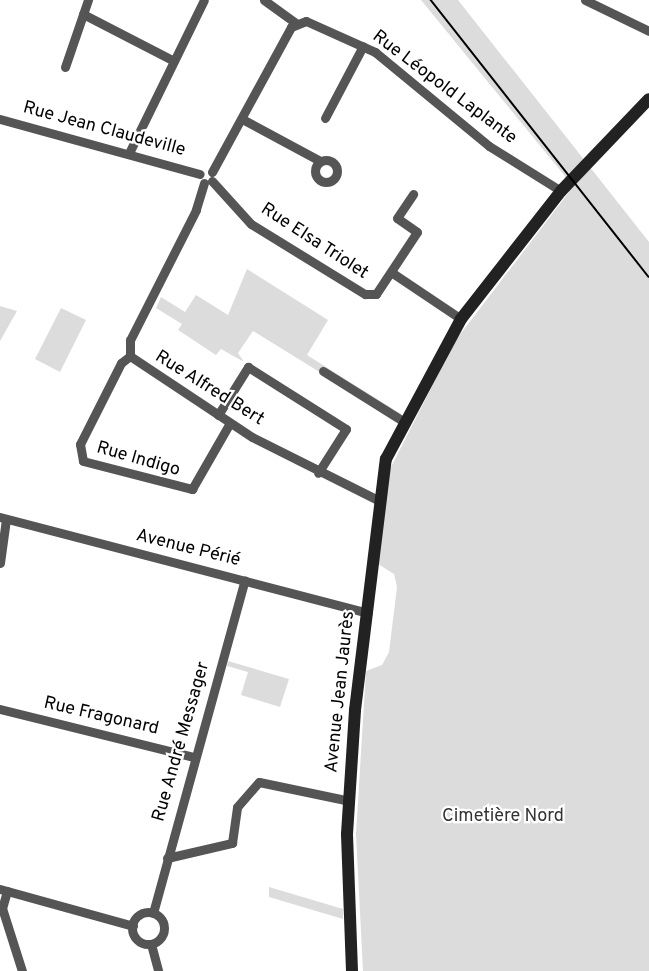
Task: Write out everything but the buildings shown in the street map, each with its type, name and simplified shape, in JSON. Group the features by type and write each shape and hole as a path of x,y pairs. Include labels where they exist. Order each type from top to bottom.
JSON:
{"street":[{"path":"65,67 88,0"},
{"path":"129,153 204,0"},
{"path":"207,177 244,120 296,22 264,0"},
{"path":"585,0 649,31"},
{"path":"83,15 174,61"},
{"name":"Rue Léopold Laplante","path":"296,22 306,21 363,46 489,146 561,191"},
{"path":"324,118 363,46"},
{"name":"Avenue Jean Jaurès","path":"352,971 350,801 378,500 386,459 403,421 461,319 561,191 649,99"},
{"name":"Rue Jean Claudeville","path":"0,119 129,153 207,177"},
{"path":"244,120 320,161"},
{"name":"Rue Elsa Triolet","path":"207,177 251,224 365,294 376,294 391,272 461,319"},
{"name":"Rue Alfred Bert","path":"207,177 196,210 130,340 130,356 230,423 318,473 378,500"},
{"path":"391,272 417,232 397,218 413,194"},
{"name":"Rue Indigo","path":"130,356 121,363 80,444 83,461 192,489 230,423"},
{"path":"218,415 248,367 346,429 318,473"},
{"path":"323,370 403,421"},
{"path":"0,563 3,518"},
{"name":"Avenue Périé","path":"3,518 368,613"},
{"name":"Rue André Messager","path":"153,913 245,580"},
{"name":"Rue Fragonard","path":"0,709 194,758"},
{"path":"167,858 232,843 237,807 259,782 350,801"},
{"path":"22,971 2,908 3,890 133,926"},
{"path":"153,913 165,929 152,944 137,940 133,926 140,915 153,913"},
{"path":"152,944 158,971"}],"green space":[{"name":"Cimetière Nord","path":"421,0 458,0 649,242 649,971 363,971 356,834 366,671 382,665 389,652 397,587 394,574 378,564 390,469 455,341 569,192 564,175"},
{"path":"247,269 328,320 307,355 401,414 397,420 253,331 238,353 244,362 221,349 216,355 178,330 182,324 156,308 161,297 185,312 196,295 228,315"},
{"path":"0,306 17,311 0,341"},
{"path":"61,308 86,320 60,372 35,359"},
{"path":"228,661 289,679 280,707 241,695 248,672 227,666"},
{"path":"269,887 343,909 343,919 269,897"}],"tram line":[{"path":"431,0 649,277"}]}
